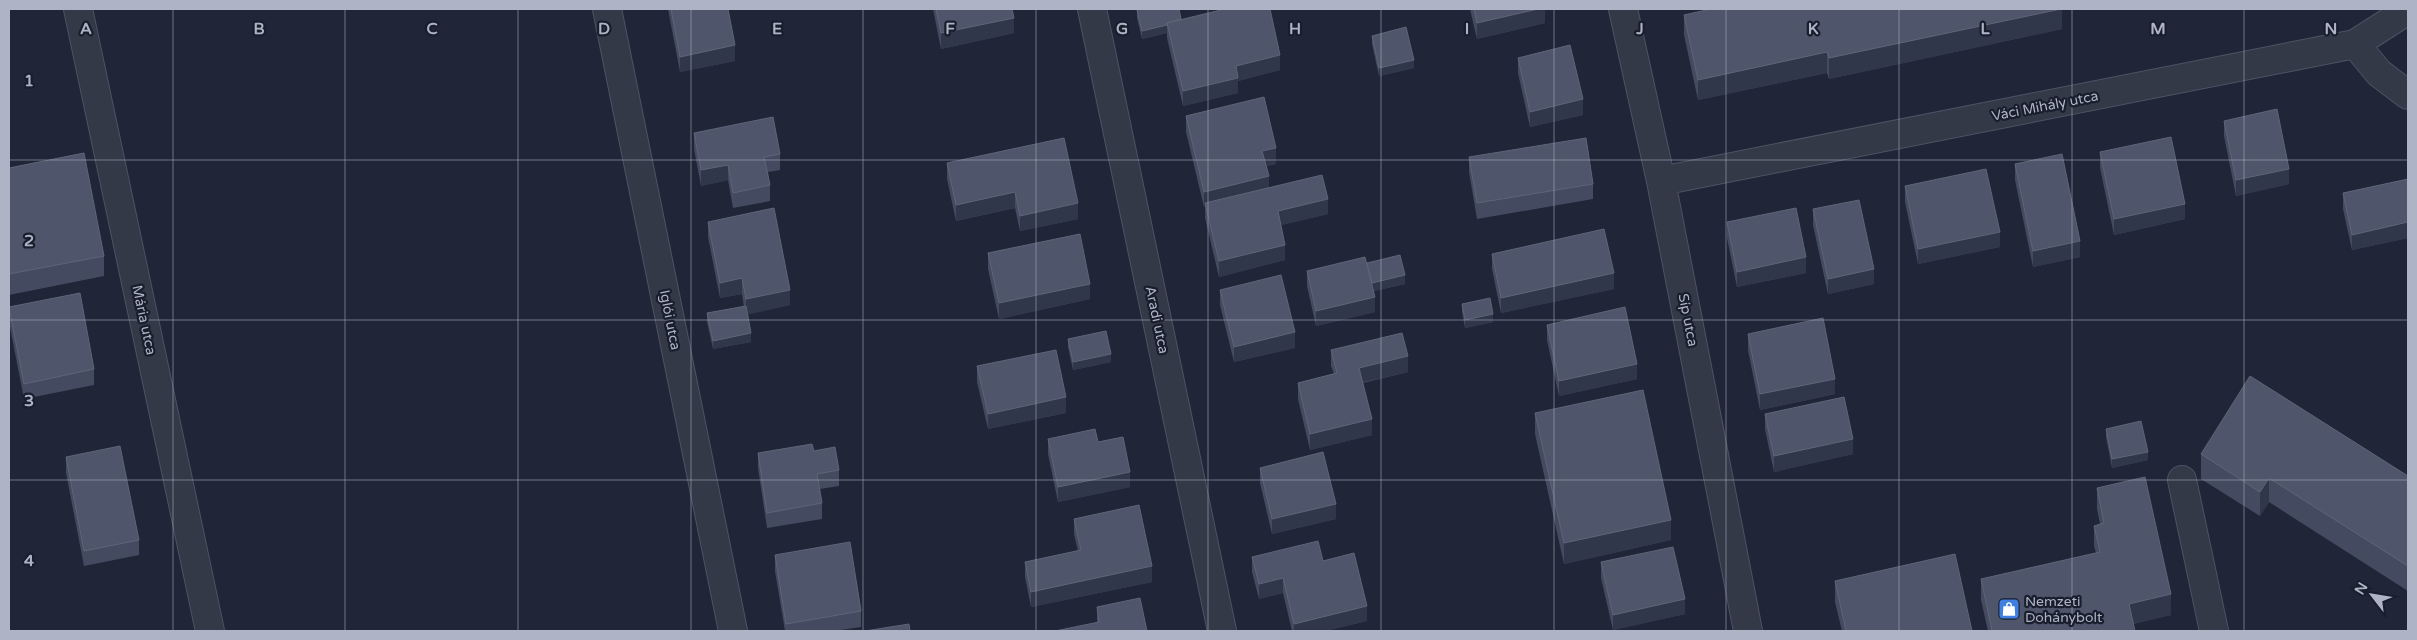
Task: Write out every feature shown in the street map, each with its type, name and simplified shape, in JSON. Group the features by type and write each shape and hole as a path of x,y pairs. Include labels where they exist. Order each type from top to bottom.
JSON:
{"street":[{"name":"Mária utca","path":"78,9 210,631"},
{"name":"Iglói utca","path":"607,9 733,631"},
{"name":"Aradi utca","path":"1092,9 1222,631"},
{"name":"Síp utca","path":"1623,9 1661,181 1748,631"},
{"path":"2408,10 2355,44 2379,73 2408,95"},
{"name":"Váci Mihály utca","path":"1661,181 2355,44"},
{"path":"2182,480 2214,631"}],"building":[{"path":"671,9 728,9 735,45 680,57"},
{"path":"936,9 1012,9 1014,18 941,33"},
{"path":"1179,9 1181,19 1167,23 1167,25 1142,31 1137,10"},
{"path":"1225,9 1270,9 1280,55 1236,66 1238,78 1183,91 1167,23"},
{"path":"1474,9 1538,9 1477,23"},
{"path":"1711,9 2061,9 1829,58 1827,52 1698,80 1684,15"},
{"path":"1406,27 1414,60 1379,68 1372,36"},
{"path":"1570,45 1583,99 1530,112 1518,58"},
{"path":"1264,97 1276,148 1262,151 1269,176 1204,192 1186,116"},
{"path":"2277,109 2289,169 2236,180 2224,121"},
{"path":"773,117 780,154 764,157 770,185 733,193 728,165 701,170 694,133"},
{"path":"2171,137 2185,204 2114,219 2100,152"},
{"path":"1064,138 1078,203 1020,216 1015,192 956,205 947,163"},
{"path":"1586,138 1593,184 1477,203 1469,157"},
{"path":"84,153 104,256 9,274 9,168"},
{"path":"2062,154 2080,241 2033,251 2015,164"},
{"path":"1986,169 2000,232 1918,249 1905,186"},
{"path":"1322,175 1328,199 1278,211 1285,245 1219,261 1205,203"},
{"path":"2408,179 2408,222 2352,235 2343,193"},
{"path":"1859,200 1874,269 1828,279 1813,209"},
{"path":"774,208 790,290 746,299 742,278 720,283 708,222"},
{"path":"1796,208 1806,257 1737,272 1727,222"},
{"path":"1604,229 1614,273 1501,298 1492,254"},
{"path":"1080,234 1090,284 999,303 988,253"},
{"path":"1400,255 1405,275 1372,283 1367,263"},
{"path":"1365,257 1375,297 1316,311 1307,271"},
{"path":"1281,275 1295,332 1234,347 1220,290"},
{"path":"80,293 94,369 24,384 9,307"},
{"path":"1490,298 1493,314 1465,320 1462,304"},
{"path":"746,306 751,333 713,341 707,313"},
{"path":"1625,307 1637,364 1559,381 1547,325"},
{"path":"1823,318 1835,379 1760,394 1748,334"},
{"path":"1106,331 1111,354 1073,362 1068,339"},
{"path":"1402,333 1408,356 1359,368 1372,419 1310,434 1298,383 1337,373 1331,350"},
{"path":"1056,350 1066,397 988,414 977,366"},
{"path":"2250,376 2408,476 2408,566 2269,478 2260,492 2201,454"},
{"path":"1643,390 1671,520 1564,543 1535,413"},
{"path":"1844,397 1853,439 1774,456 1765,414"},
{"path":"2141,421 2148,452 2112,459 2106,429"},
{"path":"1095,429 1098,442 1123,437 1130,472 1058,487 1048,439"},
{"path":"812,444 814,451 835,447 839,470 817,474 822,503 767,513 758,453"},
{"path":"120,446 139,540 84,551 66,457"},
{"path":"1323,452 1336,504 1272,519 1260,468"},
{"path":"2145,477 2171,594 2129,604 2135,631 1992,631 1981,579 2100,552 2094,526 2104,523 2097,488"},
{"path":"1139,505 1152,566 1031,592 1025,562 1081,550 1074,519"},
{"path":"1318,541 1323,561 1354,553 1367,606 1294,624 1283,578 1259,584 1252,557"},
{"path":"850,542 861,611 786,624 775,555"},
{"path":"1673,547 1685,599 1613,615 1601,562"},
{"path":"1955,554 1972,631 1846,631 1835,581"},
{"path":"1140,598 1147,631 1055,631 1099,622 1097,607"},
{"path":"909,624 910,631 865,631"}],"place":[{"name":"Nemzeti Dohánybolt","path":"2009,609"}]}
